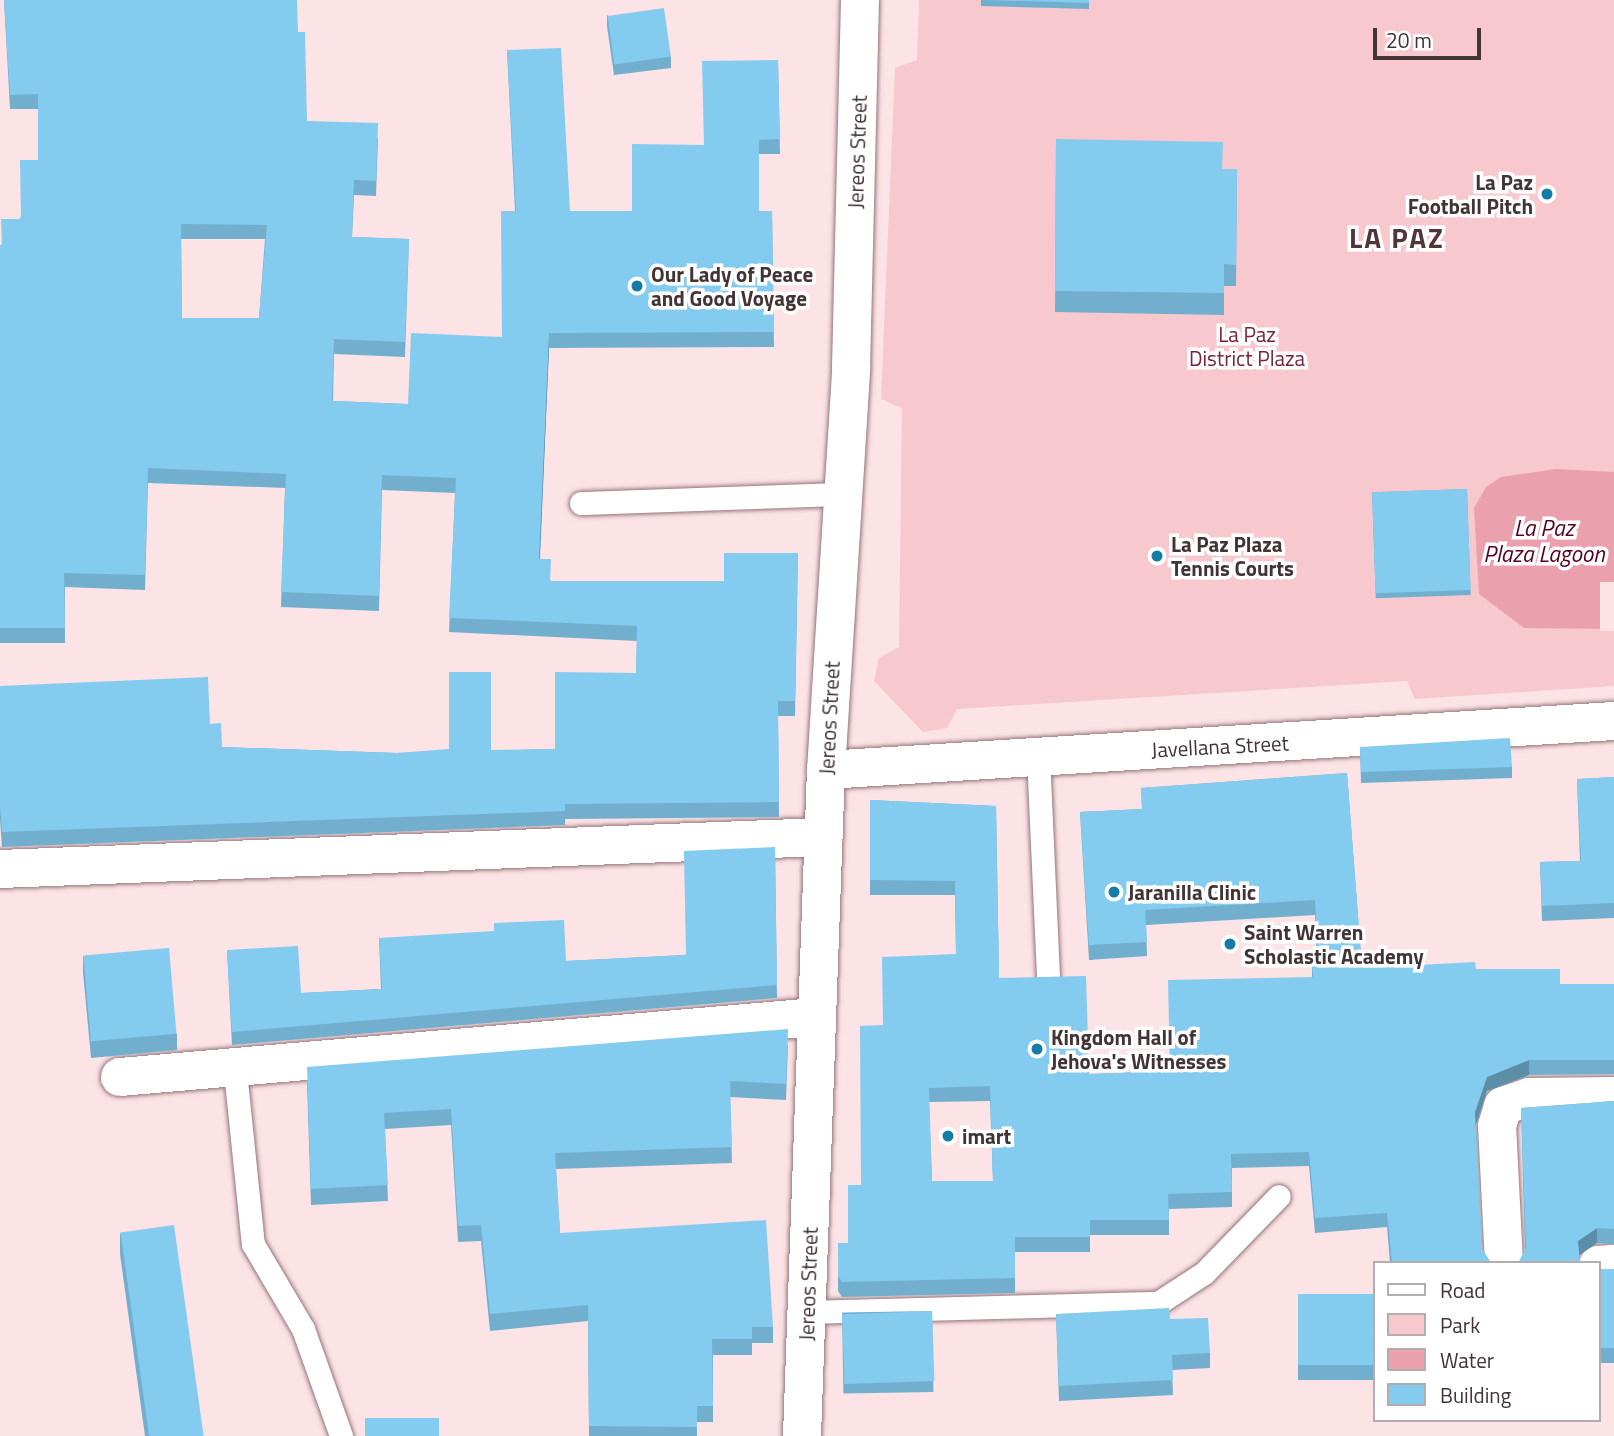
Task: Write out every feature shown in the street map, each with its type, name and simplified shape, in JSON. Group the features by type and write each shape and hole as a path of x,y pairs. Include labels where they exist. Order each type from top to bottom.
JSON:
{"street":[{"name":"Jereos Street","path":"802,1436 823,837 842,495 860,0"},
{"name":"Javellana Street","path":"826,770 1614,721"},
{"path":"0,869 823,837"},
{"path":"120,1077 235,1071 816,1017"},
{"path":"1504,1261 1497,1126 1503,1106 1529,1097 1614,1096"}],"lane":[{"path":"581,503 842,495"},
{"path":"1038,756 1048,979"},
{"path":"235,1071 253,1244 303,1329 341,1436"},
{"path":"807,1312 1158,1303 1204,1273 1279,1196"}],"green space":[{"name":"La Paz District Plaza","path":"919,0 1614,0 1614,686 1415,699 1407,681 957,709 947,728 923,732 874,681 879,658 899,647 902,408 881,399 895,68 917,60"}],"water":[{"name":"La Paz Plaza Lagoon","path":"1556,469 1614,472 1614,629 1524,628 1479,594 1474,508 1486,487 1501,477"}],"pier":[{"path":"1600,582 1614,582 1614,631 1600,631"}],"building":[{"path":"4,0 297,0 298,32 305,32 307,121 378,123 376,181 354,180 352,237 409,239 405,342 334,339 332,401 408,404 411,333 502,337 501,211 516,211 507,50 561,48 570,211 632,211 632,144 704,145 702,61 778,60 780,139 759,140 759,211 772,211 774,332 549,333 539,559 551,559 550,581 724,581 724,553 798,553 795,701 778,701 779,802 565,804 565,811 2,832 0,686 208,677 210,724 221,723 222,747 397,753 449,749 449,672 491,672 491,750 555,749 555,672 636,673 637,626 449,618 456,478 382,475 379,596 281,592 286,474 148,468 145,575 64,573 65,628 0,628 1,219 21,219 20,160 38,160 38,94 10,95","holes":["181,224 267,225 259,318 182,318"]},
{"path":"988,0 1089,0 1089,3"},
{"path":"664,8 671,57 614,64 608,16"},
{"path":"1056,139 1223,142 1222,169 1237,169 1236,265 1224,264 1224,293 1055,291"},
{"path":"1467,489 1471,590 1376,593 1372,492"},
{"path":"1510,738 1512,767 1361,772 1360,747"},
{"path":"1347,773 1362,968 1475,962 1476,969 1560,969 1560,984 1614,984 1614,1060 1529,1060 1487,1077 1475,1112 1482,1249 1490,1261 1392,1261 1387,1213 1315,1218 1309,1152 1231,1154 1232,1192 1168,1194 1169,1220 1090,1220 1090,1237 1015,1237 1015,1278 842,1282 838,1276 838,1243 848,1243 848,1185 861,1185 860,1026 883,1025 882,957 956,954 955,881 870,880 870,800 996,806 999,978 1086,976 1089,1074 1170,1071 1168,980 1313,977 1312,962 1318,961 1315,900 1145,910 1147,942 1089,945 1080,812 1142,809 1141,788","holes":["990,1086 993,1181 932,1181 929,1088"]},
{"path":"1614,777 1614,903 1542,906 1540,862 1581,861 1577,779"},
{"path":"775,847 777,985 232,1032 227,950 298,946 301,993 382,989 379,938 494,931 494,923 564,920 566,961 686,955 684,851"},
{"path":"169,948 176,1034 91,1041 83,955"},
{"path":"788,1029 786,1084 730,1081 732,1147 555,1153 560,1233 766,1220 773,1327 752,1327 752,1339 712,1339 713,1406 697,1406 697,1427 589,1426 588,1305 490,1314 481,1225 458,1226 451,1109 384,1113 388,1185 311,1189 307,1067"},
{"path":"1614,1101 1614,1229 1597,1228 1578,1241 1580,1261 1519,1261 1526,1248 1521,1108"},
{"path":"174,1225 204,1436 149,1436 121,1233"},
{"path":"1600,1269 1614,1269 1614,1348 1600,1348"},
{"path":"1298,1294 1372,1294 1372,1365 1298,1365"},
{"path":"1169,1308 1170,1319 1208,1318 1210,1353 1172,1355 1173,1380 1059,1386 1056,1314"},
{"path":"932,1311 934,1381 844,1384 842,1314"},
{"path":"365,1418 439,1418 439,1436 365,1436"}],"place":[{"name":"La Paz Football Pitch","path":"1547,194"},
{"name":"Our Lady of Peace and Good Voyage","path":"637,286"},
{"name":"La Paz Plaza Tennis Courts","path":"1157,556"},
{"name":"Jaranilla Clinic","path":"1114,892"},
{"name":"Saint Warren Scholastic Academy","path":"1230,944"},
{"name":"Kingdom Hall of Jehova's Witnesses","path":"1037,1049"},
{"name":"imart","path":"948,1136"}],"district":[{"name":"LA PAZ","path":"1397,238"}]}
